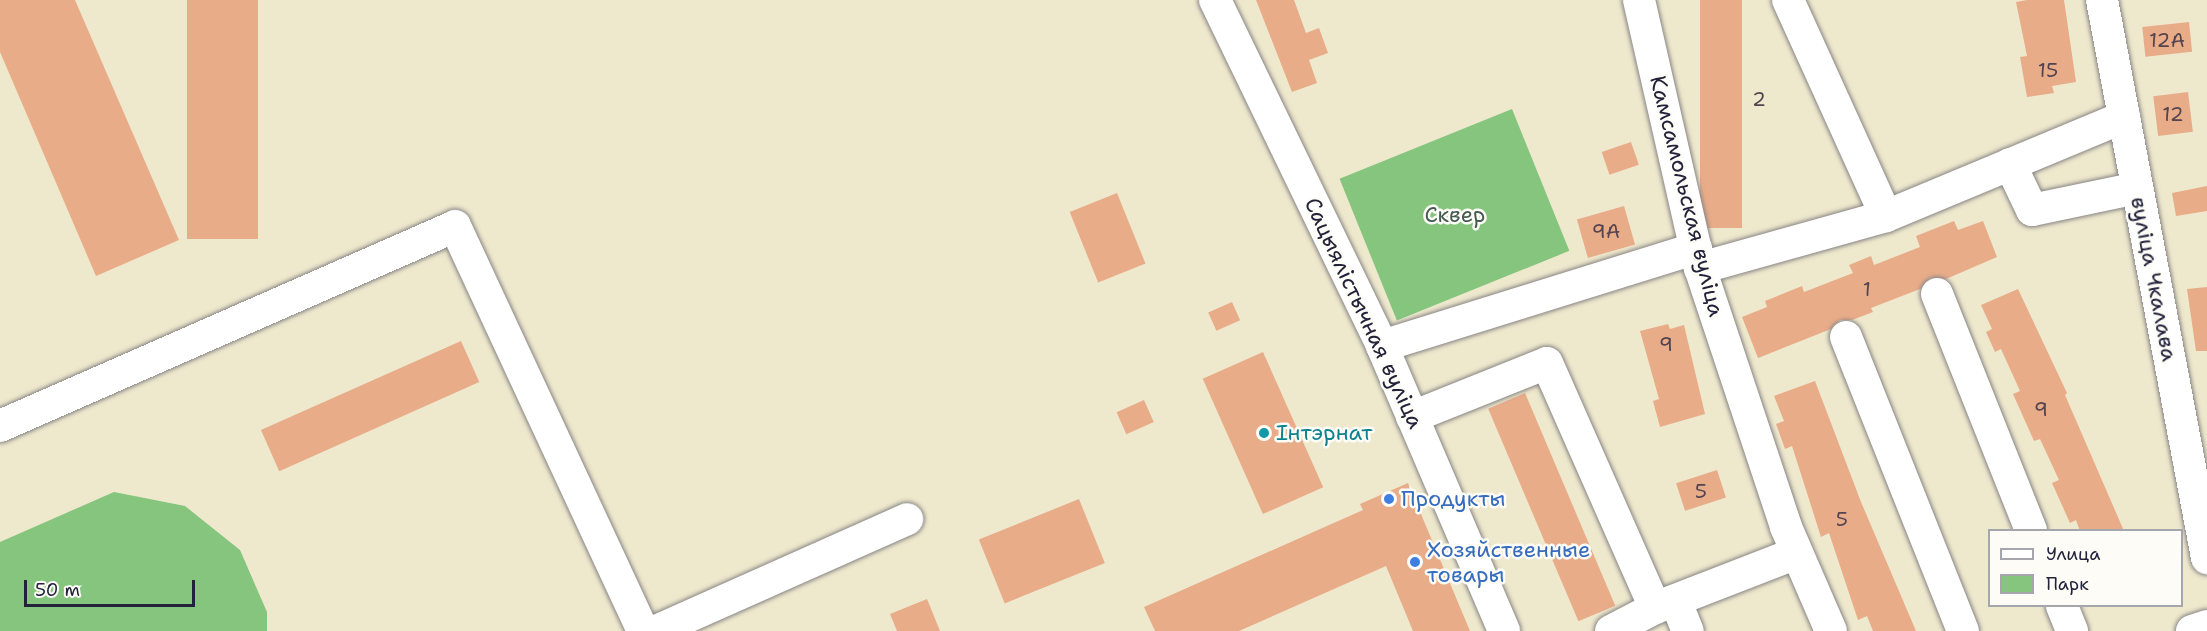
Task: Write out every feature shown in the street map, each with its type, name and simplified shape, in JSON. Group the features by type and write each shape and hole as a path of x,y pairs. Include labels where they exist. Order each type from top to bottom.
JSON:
{"street":[{"name":"Сацыялістычная вуліца","path":"1215,0 1382,346 1504,631"},
{"name":"Камсамольская вуліца","path":"1639,0 1698,258 1792,540 1831,631"},
{"path":"1788,0 1886,216"},
{"name":"вуліца Чкалава","path":"2102,0 2207,558"},
{"path":"1382,346 1698,258 1886,216 2124,117"},
{"path":"2010,164 2032,210 2137,188"},
{"path":"0,426 455,226 643,631"},
{"path":"1936,294 2030,529"},
{"path":"1846,337 1963,631"},
{"path":"1412,417 1547,363 1665,605 1688,631"},
{"path":"656,631 908,519"},
{"path":"1611,631 1792,540"},
{"path":"2062,607 2072,631"},
{"path":"2192,631 2207,626"}],"green space":[{"name":"Сквер","path":"1512,109 1569,251 1397,321 1340,179"},
{"path":"114,492 185,506 240,550 267,612 267,631 0,631 0,542"}],"building":[{"path":"0,0 75,0 179,240 96,276 0,52"},
{"path":"187,0 258,0 258,239 187,239"},
{"path":"1256,0 1294,0 1306,33 1319,28 1328,53 1309,60 1317,83 1292,92"},
{"path":"1700,0 1742,0 1742,228 1700,228"},
{"path":"2064,0 2076,82 2052,86 2054,93 2027,97 2020,57 2027,56 2016,2"},
{"path":"2189,22 2192,52 2145,57 2142,27"},
{"path":"2188,92 2193,132 2158,136 2153,96"},
{"path":"1631,142 1639,165 1610,175 1602,152"},
{"path":"2207,186 2207,211 2176,216 2172,193"},
{"path":"1117,193 1145,263 1098,283 1070,212"},
{"path":"1624,206 1635,244 1588,258 1577,220"},
{"path":"1954,221 1958,230 1983,221 1997,257 1946,279 1930,278 1920,289 1871,308 1873,312 1852,320 1840,320 1831,329 1758,358 1742,317 1767,307 1765,301 1802,286 1804,292 1853,273 1849,265 1871,256 1874,265 1920,247 1916,236"},
{"path":"2207,287 2207,351 2196,351 2187,289"},
{"path":"2018,289 2067,393 2065,395 2123,529 2079,529 2076,520 2070,523 2052,483 2059,480 2040,439 2034,441 2013,394 2020,391 2001,349 1995,352 1986,332 1992,329 1981,305"},
{"path":"1232,302 1240,320 1216,331 1208,313"},
{"path":"1668,324 1670,329 1684,325 1705,414 1660,427 1653,401 1659,399 1640,331"},
{"path":"461,341 479,382 279,471 261,430"},
{"name":"Інтэрнат","path":"1263,352 1323,487 1263,514 1203,379"},
{"path":"1815,381 1861,502 1916,631 1873,631 1867,616 1858,620 1829,533 1821,537 1792,446 1785,449 1776,424 1784,421 1774,396"},
{"path":"1525,393 1615,606 1578,621 1488,409"},
{"path":"1144,400 1154,422 1126,434 1117,412"},
{"path":"1717,470 1726,498 1685,511 1676,483"},
{"path":"1408,483 1470,631 1413,631 1386,566 1239,631 1155,631 1144,607 1363,510 1360,504"},
{"path":"1079,499 1105,563 1005,603 979,539"},
{"path":"927,599 940,631 897,631 890,614"}],"place":[{"name":"Інтэрнат","path":"1264,433"},
{"name":"Продукты","path":"1389,499"},
{"name":"Хозяйственные товары","path":"1415,562"}]}
